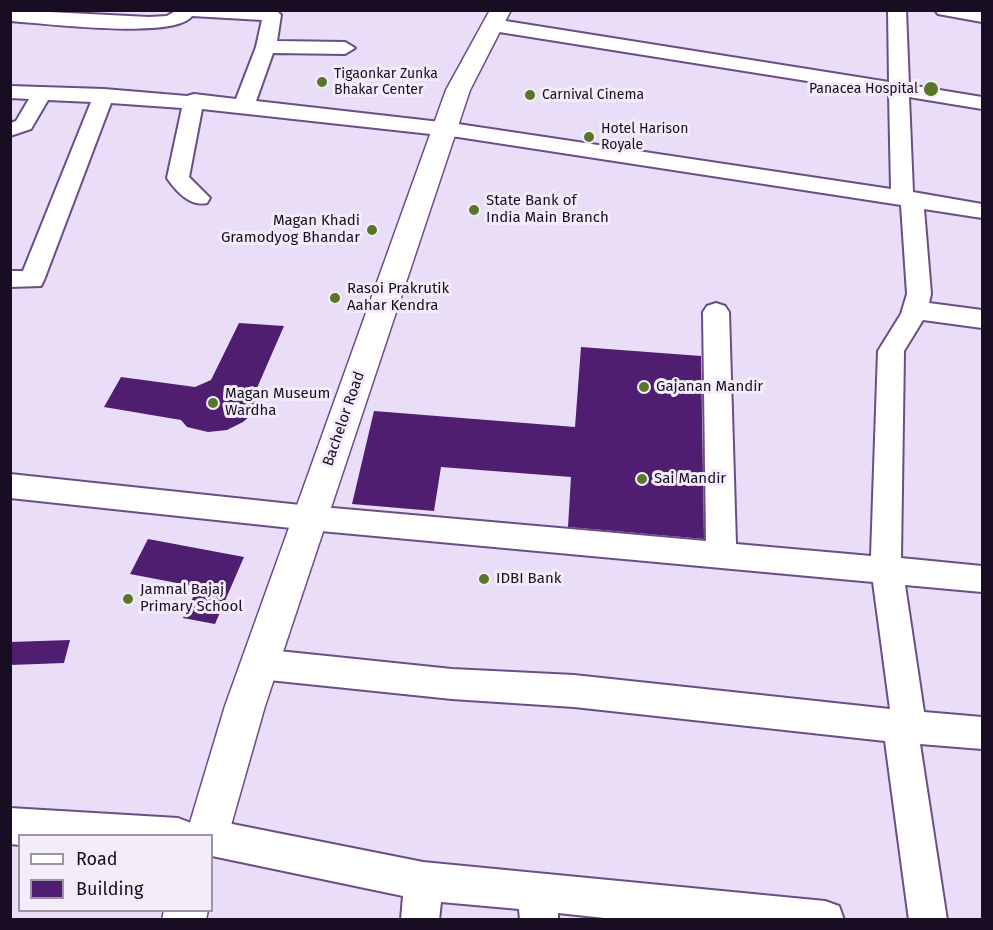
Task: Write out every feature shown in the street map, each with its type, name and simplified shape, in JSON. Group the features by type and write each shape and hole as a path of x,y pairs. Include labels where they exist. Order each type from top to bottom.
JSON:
{"main road":[{"name":"Bachelor Road","path":"208,834 259,664 458,90 497,18"}],"street":[{"path":"10,15 133,22 159,22 180,18 186,10 272,15 266,47 244,105"},
{"path":"897,10 897,89 919,294 916,310 891,351 887,570 928,920"},
{"path":"944,10 982,17"},
{"path":"497,18 982,103"},
{"path":"266,47 345,48"},
{"path":"10,92 194,100 445,127 982,211"},
{"path":"10,130 24,125 42,93"},
{"path":"10,279 32,280 104,95"},
{"path":"194,100 178,178 199,198"},
{"path":"916,310 982,320"},
{"path":"716,312 721,555"},
{"path":"10,486 309,519 982,579"},
{"path":"259,664 452,684 574,690 791,716 982,733"},
{"path":"10,826 144,834"},
{"path":"213,838 538,906 825,920"},
{"path":"420,920 423,881"}],"building":[{"path":"239,323 284,326 257,388 256,403 251,415 243,422 227,430 208,432 187,427 181,420 104,407 121,377 195,387 211,380"},
{"path":"581,347 701,356 704,539 568,527 571,477 441,467 434,511 352,504 374,411 575,427"},
{"path":"148,539 244,557 215,624 183,618 198,587 130,574"},
{"path":"70,640 64,663 10,665 10,642"}],"place":[{"name":"Tigaonkar Zunka Bhakar Center","path":"322,82"},
{"name":"Panacea Hospital","path":"931,89"},
{"name":"Carnival Cinema","path":"530,95"},
{"name":"Hotel Harison Royale","path":"589,137"},
{"name":"State Bank of India Main Branch","path":"474,210"},
{"name":"Magan Khadi Gramodyog Bhandar","path":"372,230"},
{"name":"Rasoi Prakrutik Aahar Kendra","path":"335,298"},
{"name":"Gajanan Mandir","path":"644,387"},
{"name":"Magan Museum Wardha","path":"213,403"},
{"name":"Sai Mandir","path":"642,479"},
{"name":"IDBI Bank","path":"484,579"},
{"name":"Jamnal Bajaj Primary School","path":"128,599"}]}
